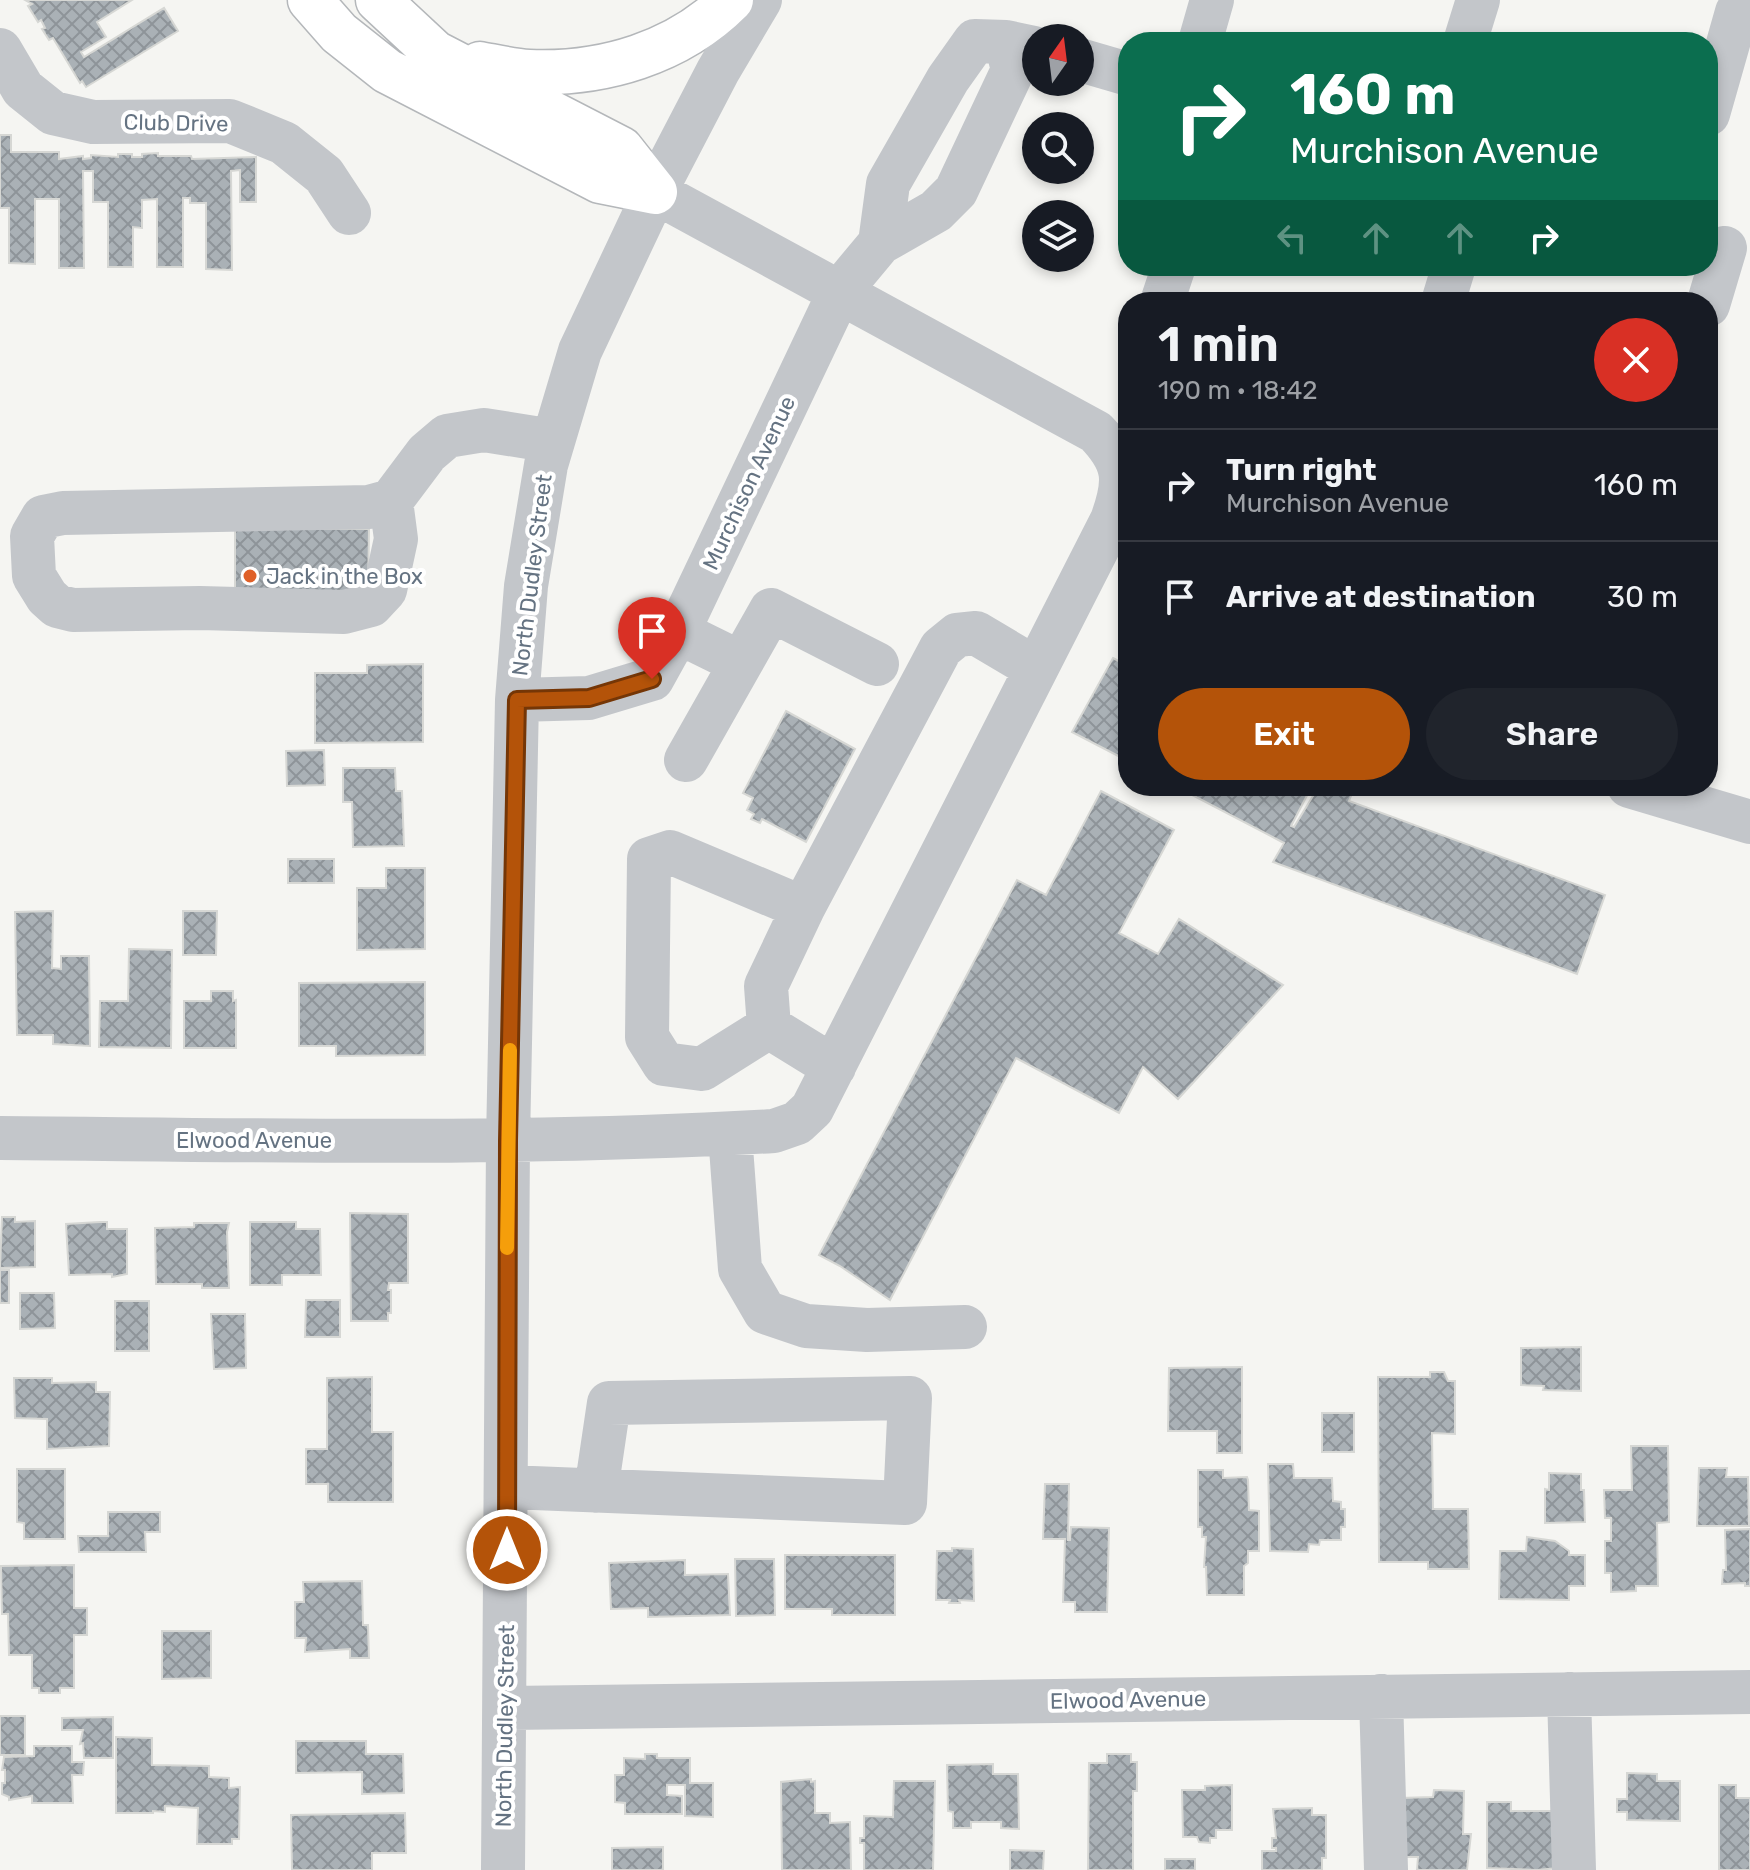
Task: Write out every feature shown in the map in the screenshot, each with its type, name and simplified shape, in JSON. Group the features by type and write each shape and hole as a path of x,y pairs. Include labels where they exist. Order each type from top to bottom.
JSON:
{"highway":[{"path":"310,0 339,33 387,71 600,181 655,192"},
{"path":"378,0 435,53 621,149 655,192"},
{"path":"435,53 527,72 575,70 617,63 664,49 710,21 731,0"}],"street":[{"name":"North Dudley Street","path":"503,1870 508,1141 517,700 526,586 546,465 580,351 655,192 718,71 760,0"},
{"path":"1203,32 1212,0"},
{"path":"1468,32 1478,0"},
{"path":"1718,79 1737,12"},
{"path":"975,41 1021,46 1013,70 956,191 936,211 880,243 888,184 948,79 975,41"},
{"name":"Club Drive","path":"0,50 23,89 53,113 93,122 230,121 284,143 324,175 349,213"},
{"path":"1094,64 1118,71"},
{"path":"917,134 969,168"},
{"name":"Elwood Avenue","path":"655,192 1096,432 1113,450 1118,464"},
{"name":"Murchison Avenue","path":"517,700 589,698 652,679 678,632 840,291 880,243"},
{"path":"1713,292 1728,249"},
{"path":"391,501 396,539 385,590 371,605 344,612 200,608 73,610 57,606 47,597 34,576 32,536 43,517 63,513 369,507 391,501 427,453 447,436 484,430 553,441"},
{"name":"Elwood Avenue","path":"0,1138 508,1141 730,1134 774,1131 797,1123 812,1109 834,1067 1112,520 1118,502"},
{"path":"686,760 771,610 877,664"},
{"path":"678,632 741,663"},
{"path":"769,1027 766,986 803,908 941,648 957,635 976,633 1035,668"},
{"path":"1663,796 1750,822"},
{"path":"769,1027 702,1069 664,1064 647,1037 649,859 670,852 803,908"},
{"path":"769,1027 834,1067"},
{"path":"730,1134 740,1269 765,1312 806,1326 867,1330 965,1327"},
{"path":"506,1487 596,1491 905,1503 910,1398 609,1403 596,1491"},
{"name":"Elwood Avenue","path":"506,1708 1750,1692"},
{"path":"1569,1694 1574,1870"},
{"path":"1381,1696 1386,1870"}],"building":[{"path":"25,0 132,0 97,22 106,37 81,52 84,57 164,8 178,31 86,87 82,81 80,83 53,38 49,40 42,29 45,28 41,20 38,22 28,6 32,4"},
{"path":"0,135 11,135 11,152 59,152 59,159 91,158 91,155 118,157 118,154 142,157 142,154 158,153 158,156 191,156 192,159 256,157 256,202 240,202 240,170 231,171 232,270 206,269 206,203 190,203 190,198 183,198 183,267 157,267 157,199 142,200 142,228 133,227 133,267 108,267 108,202 93,202 93,171 83,171 84,268 59,268 59,199 35,199 35,264 9,263 9,208 0,208"},
{"path":"235,528 369,529 368,596 235,605"},
{"path":"1113,658 1118,661 1118,756 1072,732"},
{"path":"423,664 423,742 315,743 315,673 367,673 367,665"},
{"path":"786,711 855,749 806,842 762,819 760,823 751,819 754,814 747,810 753,798 743,793"},
{"path":"324,750 325,785 287,786 286,751"},
{"path":"343,768 395,768 396,791 402,791 404,846 353,847 352,802 343,802"},
{"path":"1101,791 1174,830 1119,933 1158,954 1179,919 1283,985 1178,1099 1143,1067 1119,1113 1016,1058 890,1300 819,1255 1017,880 1046,895"},
{"path":"1194,796 1307,796 1291,826 1294,827 1313,796 1351,796 1349,801 1605,895 1577,974 1273,862 1284,843"},
{"path":"288,859 334,859 334,883 288,883"},
{"path":"386,868 425,868 425,949 357,950 357,888 386,888"},
{"path":"53,911 52,968 61,969 61,956 89,956 90,1046 53,1044 53,1035 17,1035 15,912"},
{"path":"183,911 217,911 216,955 183,955"},
{"path":"129,949 172,950 171,1048 99,1047 100,1001 128,1001"},
{"path":"425,982 425,1055 336,1056 336,1046 299,1046 299,983"},
{"path":"211,991 233,991 233,1001 236,1000 236,1048 184,1048 184,1001 211,1001"},
{"path":"350,1213 408,1214 408,1283 389,1283 391,1313 388,1313 388,1321 351,1321"},
{"path":"2,1217 15,1217 15,1222 35,1221 35,1267 0,1268"},
{"path":"107,1222 107,1229 127,1229 127,1274 112,1277 112,1274 69,1275 66,1224"},
{"path":"250,1222 296,1222 296,1229 320,1229 321,1275 282,1275 282,1285 250,1285"},
{"path":"194,1223 229,1223 229,1288 202,1288 202,1284 156,1284 155,1228 194,1227"},
{"path":"0,1270 9,1270 9,1303 0,1303"},
{"path":"20,1293 54,1293 55,1328 20,1329"},
{"path":"306,1300 340,1300 340,1337 305,1337"},
{"path":"115,1301 149,1301 149,1351 115,1351"},
{"path":"211,1314 245,1314 246,1368 214,1369"},
{"path":"1581,1347 1581,1391 1543,1390 1544,1386 1521,1385 1521,1348"},
{"path":"1242,1367 1242,1453 1217,1453 1217,1431 1168,1431 1169,1368"},
{"path":"1430,1372 1444,1372 1448,1381 1455,1381 1455,1434 1432,1433 1433,1509 1468,1509 1469,1569 1428,1569 1428,1562 1379,1562 1378,1377 1430,1377"},
{"path":"372,1377 372,1432 393,1432 393,1502 328,1502 328,1484 306,1484 306,1449 327,1449 327,1378"},
{"path":"14,1378 52,1378 52,1383 96,1382 96,1392 110,1392 109,1446 47,1449 47,1419 15,1418"},
{"path":"1322,1413 1354,1413 1354,1452 1322,1452"},
{"path":"1631,1446 1668,1446 1669,1522 1657,1523 1658,1586 1636,1586 1636,1591 1611,1592 1611,1573 1605,1573 1605,1541 1611,1541 1611,1518 1605,1518 1604,1490 1632,1490"},
{"path":"1268,1464 1293,1464 1294,1478 1332,1478 1333,1501 1341,1502 1341,1509 1345,1509 1341,1540 1320,1540 1319,1545 1309,1544 1308,1552 1270,1551"},
{"path":"1699,1468 1727,1468 1726,1477 1748,1477 1749,1526 1697,1526"},
{"path":"17,1469 65,1469 65,1539 24,1539 24,1523 17,1522"},
{"path":"1198,1470 1223,1470 1223,1478 1247,1477 1249,1510 1259,1511 1259,1551 1248,1551 1248,1563 1244,1566 1244,1595 1207,1595 1204,1567 1206,1537 1202,1537 1202,1527 1198,1527"},
{"path":"1549,1473 1581,1474 1585,1522 1545,1523 1545,1489 1549,1490"},
{"path":"1045,1484 1069,1484 1068,1540 1071,1527 1109,1528 1107,1612 1075,1612 1075,1602 1063,1602 1065,1539 1043,1539"},
{"path":"108,1512 160,1512 160,1532 145,1532 146,1552 79,1552 78,1536 108,1536"},
{"path":"1750,1529 1750,1586 1745,1586 1745,1583 1722,1584 1723,1570 1726,1570 1725,1530"},
{"path":"1527,1537 1555,1541 1569,1551 1569,1555 1585,1555 1585,1586 1569,1586 1569,1600 1499,1599 1500,1551 1526,1551"},
{"path":"952,1548 973,1549 974,1601 949,1603 950,1600 936,1600 937,1551 952,1551"},
{"path":"785,1555 895,1555 895,1615 832,1615 832,1609 785,1609"},
{"path":"735,1559 774,1559 775,1615 736,1616"},
{"path":"685,1560 685,1575 728,1574 730,1615 648,1617 648,1608 611,1609 609,1563"},
{"path":"74,1565 74,1608 87,1608 87,1635 74,1635 74,1688 60,1688 60,1693 39,1693 39,1688 32,1688 32,1655 9,1655 8,1614 2,1614 1,1566"},
{"path":"362,1581 363,1625 368,1625 369,1658 350,1658 350,1649 305,1652 306,1638 295,1638 295,1602 304,1602 303,1582"},
{"path":"162,1631 211,1631 211,1678 162,1679"},
{"path":"0,1716 25,1716 25,1755 0,1755"},
{"path":"113,1717 113,1758 84,1758 83,1743 80,1744 83,1730 62,1730 62,1718"},
{"path":"116,1737 152,1738 152,1765 209,1766 209,1777 229,1778 229,1788 240,1787 239,1839 232,1839 232,1844 197,1844 198,1808 165,1806 165,1812 116,1813"},
{"path":"296,1741 366,1741 366,1754 403,1754 404,1793 362,1794 362,1772 296,1773"},
{"path":"34,1746 72,1746 72,1762 84,1762 83,1775 72,1775 73,1803 32,1803 32,1796 9,1800 2,1794 2,1783 5,1783 5,1770 2,1770 4,1757 34,1756"},
{"path":"645,1754 657,1754 657,1758 690,1758 690,1783 713,1783 713,1817 685,1816 685,1785 667,1785 667,1795 682,1796 682,1814 625,1814 625,1803 615,1802 615,1775 624,1775 624,1758 645,1759"},
{"path":"1107,1754 1131,1754 1131,1762 1137,1762 1137,1791 1133,1791 1133,1870 1088,1870 1089,1763 1107,1763"},
{"path":"993,1764 993,1774 1018,1774 1019,1829 1001,1828 1001,1822 971,1822 971,1828 953,1828 953,1812 948,1811 947,1765"},
{"path":"1627,1773 1657,1774 1657,1781 1680,1781 1680,1821 1627,1820 1627,1812 1617,1812 1617,1799 1627,1799"},
{"path":"811,1779 811,1782 815,1781 815,1813 830,1813 830,1823 850,1822 851,1870 782,1870 781,1782"},
{"path":"894,1781 935,1781 933,1870 864,1870 864,1843 860,1843 860,1838 864,1838 864,1816 893,1817"},
{"path":"1232,1785 1232,1830 1216,1830 1216,1838 1210,1838 1210,1843 1199,1842 1197,1837 1183,1837 1182,1790"},
{"path":"1719,1785 1736,1785 1736,1798 1750,1798 1750,1870 1719,1870"},
{"path":"1434,1790 1464,1791 1463,1834 1471,1834 1467,1870 1417,1870 1418,1857 1398,1857 1400,1798 1433,1797"},
{"path":"1487,1802 1511,1802 1511,1811 1558,1811 1558,1868 1487,1868"},
{"path":"1312,1808 1312,1815 1326,1815 1326,1858 1322,1858 1322,1870 1262,1870 1262,1851 1276,1851 1272,1848 1272,1838 1276,1838 1273,1809"},
{"path":"405,1813 406,1853 372,1853 372,1870 292,1870 291,1815"},
{"path":"663,1847 663,1870 612,1870 612,1848"},
{"path":"1010,1850 1044,1851 1043,1870 1010,1870"},
{"path":"1165,1859 1195,1859 1195,1870 1165,1870"}],"slow traffic":[{"path":"507,1248 510,1050"}],"place":[{"name":"Jack in the Box","path":"250,576"}],"route":[{"path":"507,1550 508,1141 517,700 589,698 652,679"}]}
